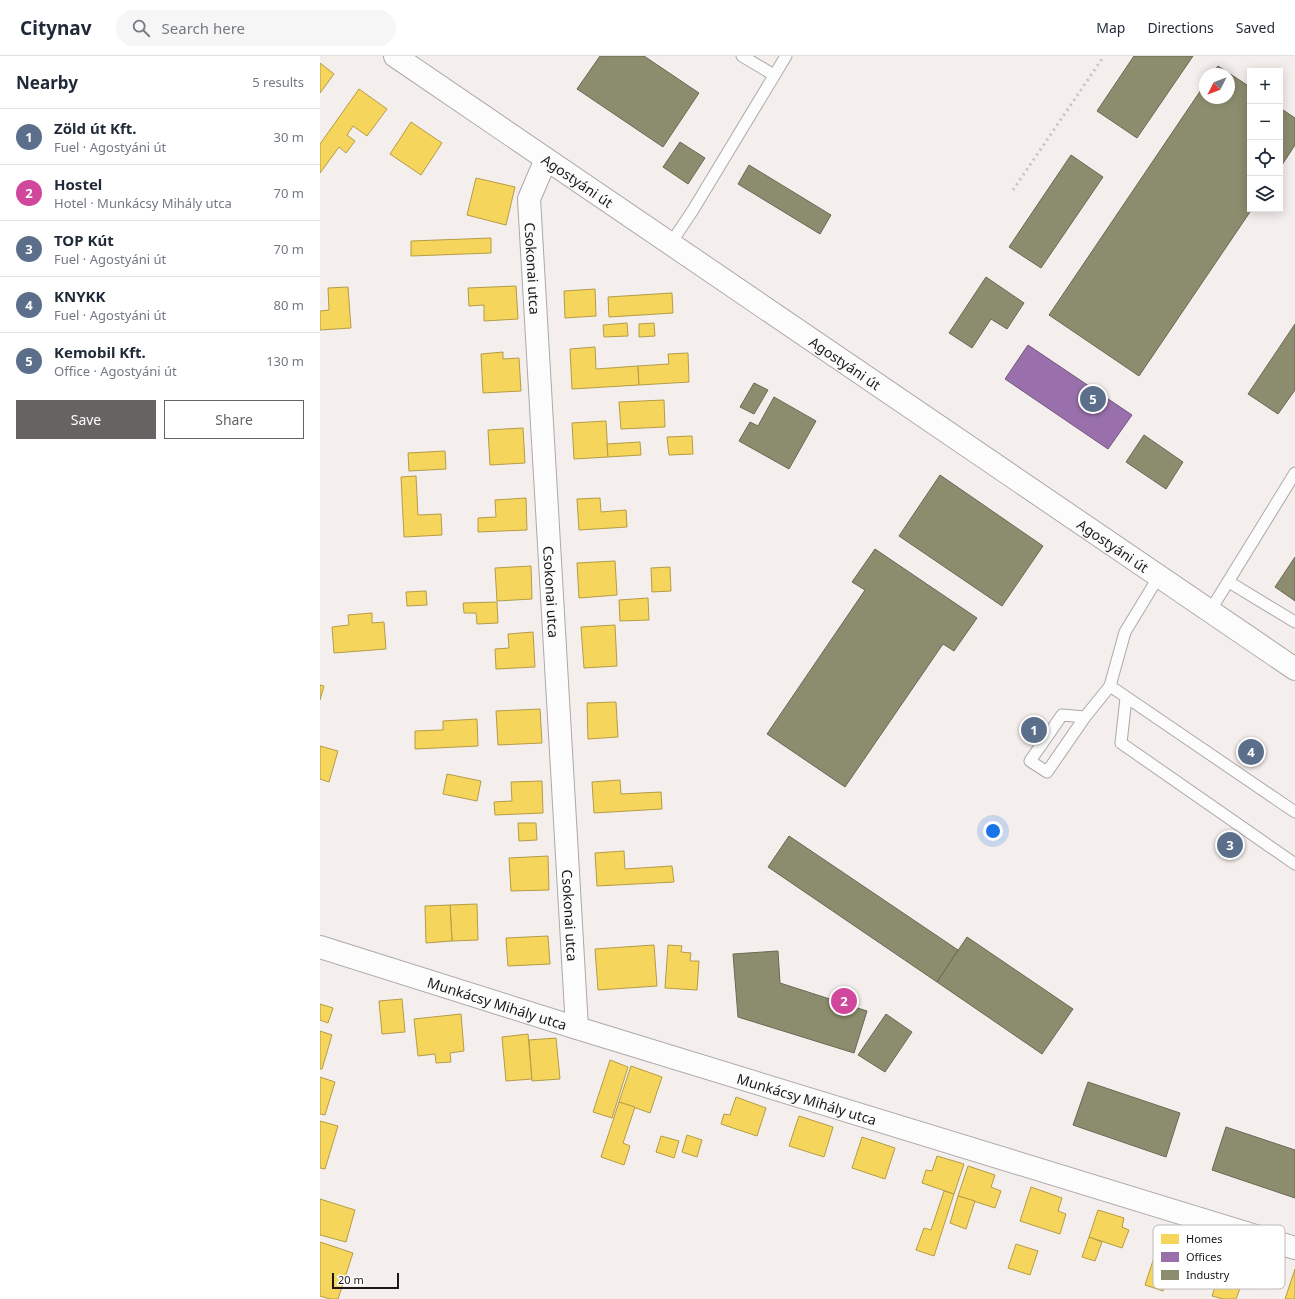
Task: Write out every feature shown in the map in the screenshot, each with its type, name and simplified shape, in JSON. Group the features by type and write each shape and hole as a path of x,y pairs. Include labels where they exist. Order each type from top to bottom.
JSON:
{"street":[{"name":"Agostyáni út","path":"396,56 1295,669"},
{"name":"Csokonai utca","path":"546,158 529,199 577,1028"},
{"name":"Munkácsy Mihály utca","path":"320,947 577,1028 1220,1225"},
{"name":"Munkácsy Mihály utca","path":"1285,1245 1295,1248"}],"lane":[{"path":"742,56 774,75"},
{"path":"671,243 693,210 786,56"},
{"path":"1210,611 1295,473"},
{"path":"1085,717 1062,715 1030,761 1047,772 1085,717 1110,686 1125,632 1159,576"},
{"path":"1228,582 1295,622"},
{"path":"1110,686 1295,812"},
{"path":"1126,698 1121,743 1295,864"}],"building: Homes":[{"path":"320,63 334,74 320,93"},
{"path":"359,89 387,109 367,136 353,126 347,135 355,141 346,153 339,147 320,173 320,144"},
{"path":"411,122 442,143 421,175 390,154"},
{"path":"476,178 515,187 506,225 467,215"},
{"path":"491,238 491,253 411,256 411,241"},
{"path":"516,286 518,319 484,321 484,305 469,306 468,288"},
{"path":"348,287 351,328 320,330 320,311 329,310 328,288"},
{"path":"595,289 596,316 565,318 564,291"},
{"path":"672,293 673,313 609,317 608,297"},
{"path":"627,323 628,336 604,337 603,325"},
{"path":"654,323 655,336 639,337 639,324"},
{"path":"595,347 596,369 638,366 639,385 572,389 570,349"},
{"path":"503,352 503,359 519,358 521,391 483,393 481,354"},
{"path":"688,353 689,382 639,385 638,366 669,364 668,354"},
{"path":"664,400 665,427 621,429 619,402"},
{"path":"606,421 608,457 574,459 572,423"},
{"path":"523,428 525,463 490,465 488,430"},
{"path":"692,436 693,454 669,455 667,437"},
{"path":"640,442 641,455 608,457 607,444"},
{"path":"445,451 446,469 409,471 408,453"},
{"path":"416,476 418,515 441,514 442,535 404,537 401,477"},
{"path":"526,498 527,530 478,532 478,518 496,517 495,500"},
{"path":"600,498 601,512 626,510 627,527 579,530 577,499"},
{"path":"615,561 617,595 579,598 577,563"},
{"path":"531,566 532,599 497,601 495,568"},
{"path":"670,567 671,591 652,592 651,568"},
{"path":"426,591 427,605 407,606 406,592"},
{"path":"648,598 649,620 620,621 619,600"},
{"path":"497,602 498,623 477,624 476,613 464,613 463,603"},
{"path":"372,613 372,623 384,622 386,649 334,653 332,627 349,625 348,615"},
{"path":"615,625 617,666 584,668 581,627"},
{"path":"533,632 535,667 496,669 495,649 509,648 508,634"},
{"path":"320,685 324,686 320,700"},
{"path":"616,702 618,737 588,739 587,703"},
{"path":"540,709 542,743 498,745 496,711"},
{"path":"477,719 478,746 415,749 415,731 443,730 443,721"},
{"path":"320,746 338,751 329,782 320,779"},
{"path":"447,774 481,781 477,801 443,794"},
{"path":"620,780 621,794 661,792 662,809 594,813 592,782"},
{"path":"542,781 543,813 495,815 494,802 512,801 511,782"},
{"path":"518,823 536,823 537,840 519,841"},
{"path":"624,851 625,869 672,866 674,882 597,886 595,853"},
{"path":"548,856 549,890 511,891 509,858"},
{"path":"477,904 478,940 452,941 450,905"},
{"path":"450,905 452,941 426,943 425,906"},
{"path":"548,936 550,964 508,966 506,938"},
{"path":"654,945 657,986 598,990 595,949"},
{"path":"668,945 682,946 681,952 691,953 690,961 699,961 697,990 665,988"},
{"path":"402,999 405,1032 382,1034 379,1001"},
{"path":"320,1004 333,1008 328,1023 320,1020"},
{"path":"461,1014 464,1051 450,1053 451,1062 436,1063 435,1054 418,1056 414,1019"},
{"path":"320,1031 332,1035 322,1069 320,1069"},
{"path":"528,1034 532,1079 506,1081 502,1037"},
{"path":"556,1038 560,1079 532,1081 529,1040"},
{"path":"610,1060 628,1067 612,1118 593,1112"},
{"path":"631,1066 662,1077 650,1113 619,1102"},
{"path":"320,1077 335,1082 325,1115 320,1114"},
{"path":"736,1097 766,1108 757,1136 721,1124 724,1114 730,1115"},
{"path":"619,1102 635,1107 623,1143 630,1146 624,1165 601,1157"},
{"path":"799,1116 833,1127 824,1157 789,1146"},
{"path":"320,1121 338,1126 325,1169 320,1168"},
{"path":"687,1135 702,1140 697,1157 682,1152"},
{"path":"661,1136 679,1141 674,1158 656,1152"},
{"path":"862,1137 895,1148 885,1179 852,1168"},
{"path":"937,1156 964,1164 954,1194 922,1183 926,1170 932,1171"},
{"path":"968,1166 995,1175 991,1187 1001,1191 995,1208 958,1196"},
{"path":"1031,1187 1062,1198 1058,1211 1066,1214 1060,1234 1020,1221"},
{"path":"944,1191 954,1194 934,1256 916,1250 924,1228 931,1230"},
{"path":"958,1196 975,1201 966,1229 950,1223"},
{"path":"320,1199 355,1210 346,1242 320,1235"},
{"path":"1098,1210 1124,1218 1122,1227 1129,1230 1122,1248 1089,1237"},
{"path":"1089,1237 1102,1242 1095,1261 1082,1257"},
{"path":"320,1242 353,1253 338,1299 330,1299 320,1296"},
{"path":"1016,1244 1038,1251 1030,1275 1008,1268"},
{"path":"1153,1261 1153,1288 1145,1285"},
{"path":"1295,1269 1295,1299 1285,1299"},
{"path":"1214,1289 1240,1289 1236,1299 1223,1299 1212,1296"}],"building: Offices":[{"path":"1028,345 1132,415 1108,449 1005,379"}],"building: Industry":[{"path":"600,56 644,56 699,93 663,147 577,89"},
{"path":"1134,56 1193,56 1137,138 1097,111"},
{"path":"1235,77 1247,85 1247,212 1250,212 1139,376 1049,315 1199,93 1199,104 1235,104"},
{"path":"1283,110 1295,118 1295,145 1283,163"},
{"path":"680,142 705,158 688,184 663,167"},
{"path":"1071,155 1103,177 1041,268 1009,247"},
{"path":"749,165 831,215 820,234 738,184"},
{"path":"986,277 1024,303 1007,329 991,319 972,348 949,333"},
{"path":"1295,324 1295,390 1278,414 1248,394"},
{"path":"754,383 768,390 754,414 740,407"},
{"path":"774,397 816,421 789,469 739,441 750,422 758,426"},
{"path":"1144,435 1183,462 1166,489 1126,462"},
{"path":"940,475 1043,546 1002,606 899,536"},
{"path":"875,549 977,618 954,651 943,644 845,787 767,734 865,590 852,582"},
{"path":"1295,557 1295,601 1275,587"},
{"path":"789,836 958,950 937,982 768,867"},
{"path":"967,937 1073,1009 1042,1054 937,982"},
{"path":"778,951 780,983 867,1011 854,1053 738,1017 733,954"},
{"path":"886,1014 912,1032 885,1072 858,1055"},
{"path":"1088,1082 1180,1113 1166,1157 1073,1125"},
{"path":"1226,1127 1295,1150 1295,1198 1212,1170"}],"railway":[{"path":"1013,190 1104,56"}],"place":[{"name":"Kemobil Kft.","path":"1093,399"},
{"name":"Zöld út Kft.","path":"1034,730"},
{"name":"KNYKK","path":"1251,752"},
{"name":"TOP Kút","path":"1230,845"},
{"name":"Hostel","path":"844,1001"}]}
